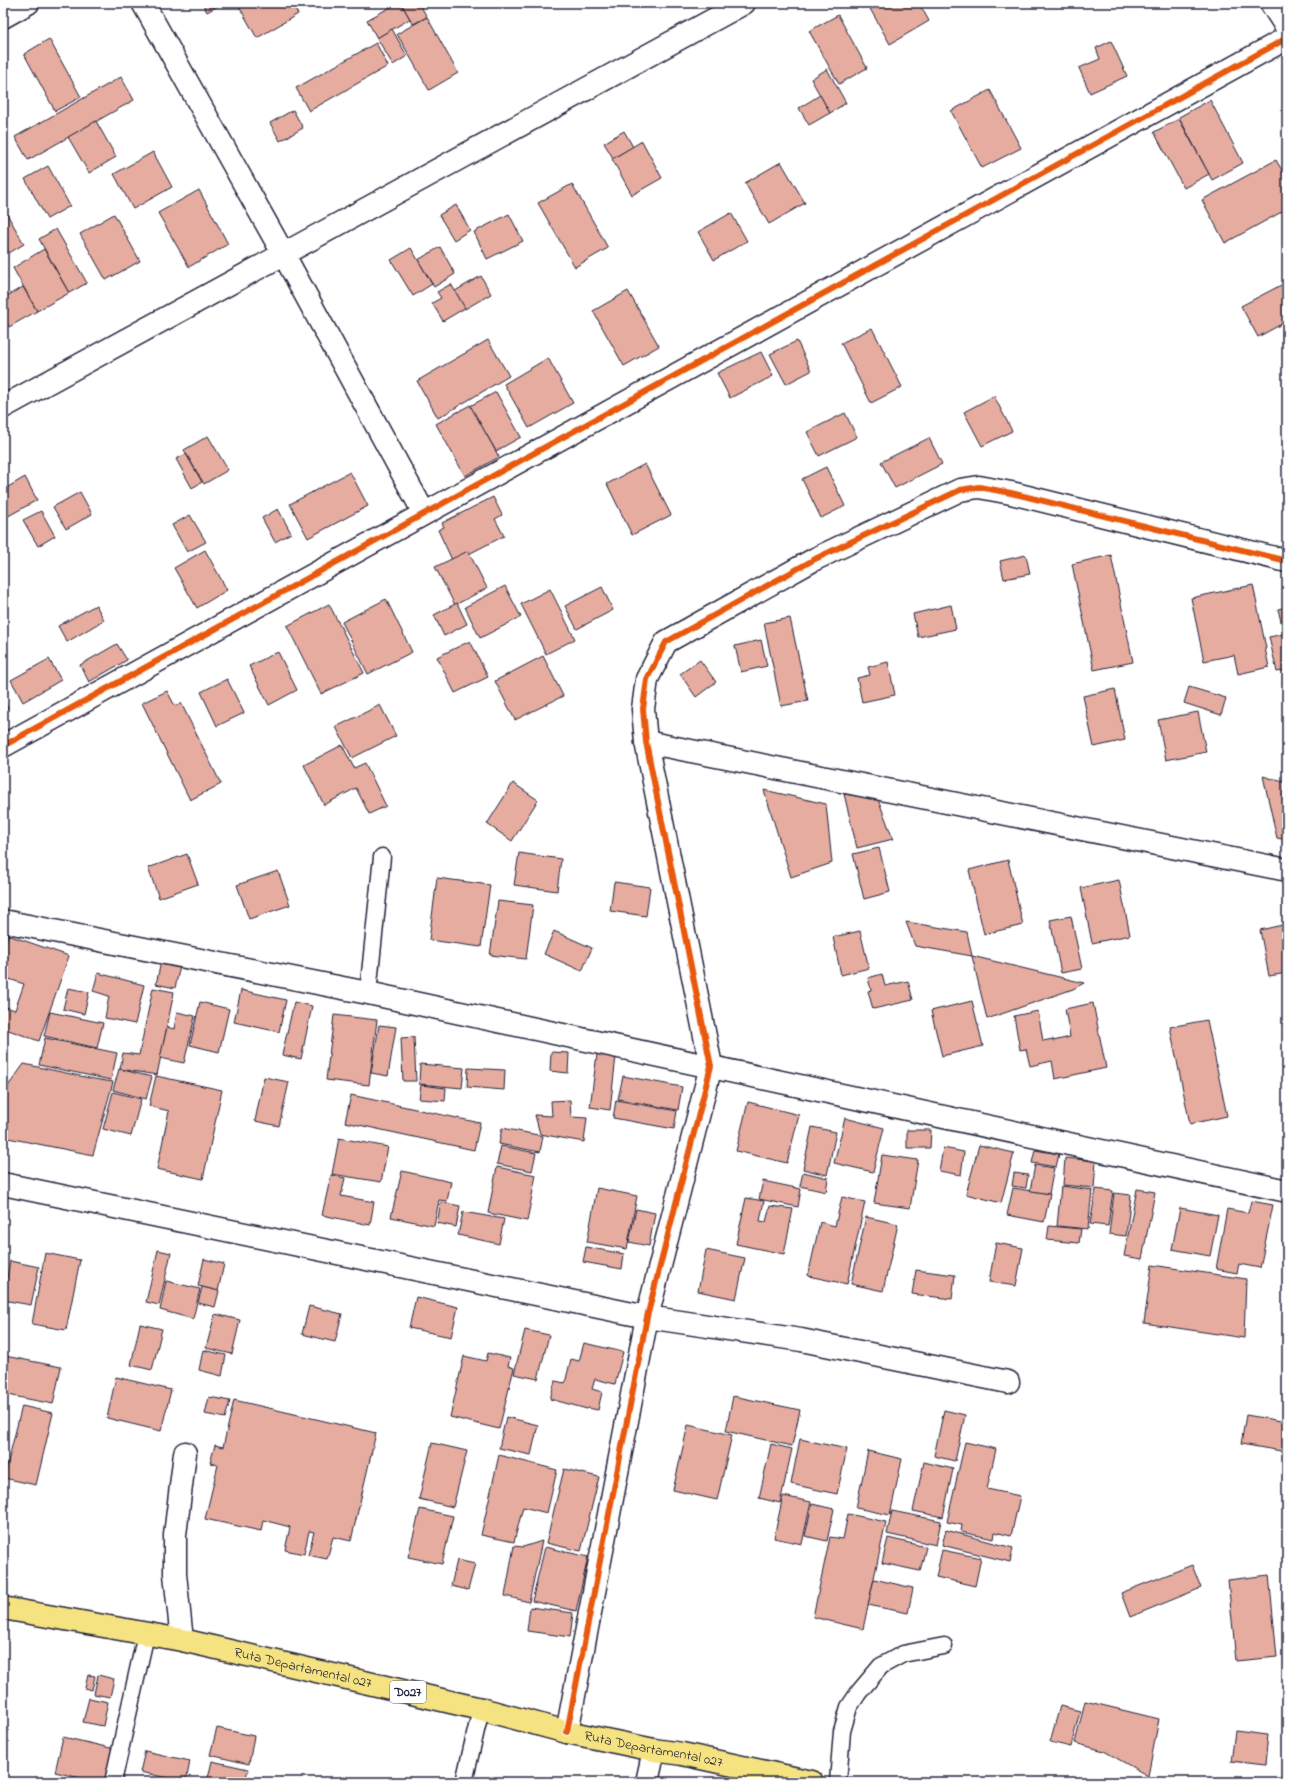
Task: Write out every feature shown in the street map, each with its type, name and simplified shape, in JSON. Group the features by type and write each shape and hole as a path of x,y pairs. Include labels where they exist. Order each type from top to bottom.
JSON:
{"main road":[{"name":"Ruta Departamental 027","path":"3,1608 182,1640 481,1709 567,1732 654,1750 682,1754 812,1782"}],"street":[{"path":"3,17 28,3"},
{"path":"143,3 284,255 424,513"},
{"path":"3,407 744,3"},
{"path":"1271,3 1287,28"},
{"path":"3,746 1287,38"},
{"path":"567,1732 647,1317 711,1066 646,742 643,709 648,679 666,642 815,559 960,490 979,487 1011,493 1287,561"},
{"path":"646,742 1287,870"},
{"path":"3,922 368,992 1287,1190"},
{"path":"3,1184 647,1317 801,1340 1008,1382"},
{"path":"182,1640 175,1574 174,1535 185,1453"},
{"path":"647,1782 654,1750"}],"lane":[{"path":"368,992 382,857"},
{"path":"113,1782 146,1634"},
{"path":"838,1782 842,1731 849,1707 859,1692 881,1666 903,1654 944,1646"},
{"path":"464,1782 481,1709"}],"building":[{"path":"202,3 223,3 207,12"},
{"path":"237,3 291,3 298,14 257,38"},
{"path":"398,3 401,3 410,19 377,38 367,20"},
{"path":"401,3 419,3 427,17 413,24"},
{"path":"876,3 919,3 929,21 890,44 869,7"},
{"path":"838,15 867,68 839,84 809,31"},
{"path":"427,17 458,73 429,90 397,34"},
{"path":"392,29 407,56 393,65 377,38"},
{"path":"49,39 81,97 55,111 24,54"},
{"path":"1111,41 1127,76 1090,93 1079,68 1100,59 1096,48"},
{"path":"376,43 388,66 309,111 296,88"},
{"path":"827,69 846,103 830,113 811,79"},
{"path":"121,77 134,100 28,160 15,137"},
{"path":"990,90 1021,148 982,168 951,111"},
{"path":"820,95 830,113 809,125 799,108"},
{"path":"1210,100 1243,163 1212,180 1179,117"},
{"path":"293,110 303,128 280,141 270,123"},
{"path":"1179,119 1209,174 1184,188 1154,132"},
{"path":"96,121 116,157 89,173 68,137"},
{"path":"624,131 633,147 613,158 604,143"},
{"path":"642,141 662,178 632,195 612,159"},
{"path":"153,152 172,187 133,209 114,174"},
{"path":"1276,160 1287,179 1287,209 1225,243 1202,200"},
{"path":"781,162 805,203 769,224 745,183"},
{"path":"48,166 70,206 47,219 25,179"},
{"path":"572,184 608,248 575,267 538,203"},
{"path":"199,190 228,244 189,267 158,213"},
{"path":"456,205 470,230 454,240 439,215"},
{"path":"731,213 747,241 714,260 698,232"},
{"path":"7,214 24,244 9,253 3,243 3,216"},
{"path":"114,214 140,261 106,280 80,234"},
{"path":"509,214 523,241 487,259 474,232"},
{"path":"56,229 87,283 69,293 39,239"},
{"path":"3,243 7,250 3,252"},
{"path":"440,247 455,274 434,287 418,260"},
{"path":"411,248 432,284 413,296 391,260"},
{"path":"44,249 69,293 37,311 13,268"},
{"path":"481,276 491,294 465,309 455,291"},
{"path":"1287,282 1287,321 1258,337 1241,306"},
{"path":"451,284 465,308 443,321 432,303 441,298 437,292"},
{"path":"23,287 37,311 9,327 3,317 3,298"},
{"path":"628,291 659,346 624,366 593,311"},
{"path":"872,328 902,387 871,403 841,343"},
{"path":"488,340 509,376 438,418 417,381"},
{"path":"797,341 811,371 786,384 770,354"},
{"path":"761,352 773,376 730,398 717,373"},
{"path":"548,358 573,403 529,428 504,384"},
{"path":"496,392 521,437 496,451 470,406"},
{"path":"994,396 1012,431 982,446 964,412"},
{"path":"470,405 499,457 465,476 436,424"},
{"path":"845,413 857,437 819,456 807,432"},
{"path":"208,436 228,470 204,484 184,450"},
{"path":"929,438 942,464 895,488 881,462"},
{"path":"186,454 202,482 192,488 176,459"},
{"path":"645,464 671,515 632,535 607,484"},
{"path":"826,467 845,506 821,518 802,479"},
{"path":"350,472 368,506 308,538 290,504"},
{"path":"25,477 37,500 3,519 3,490"},
{"path":"80,492 92,514 66,529 53,507"},
{"path":"493,497 502,515 495,519 504,536 453,562 438,530 444,527 442,523"},
{"path":"278,509 291,533 275,542 262,518"},
{"path":"41,511 55,536 38,546 23,520"},
{"path":"190,515 206,542 187,552 172,525"},
{"path":"205,550 227,590 197,608 174,568"},
{"path":"468,551 487,588 455,605 435,567"},
{"path":"1026,555 1030,574 1004,579 1000,561"},
{"path":"1111,555 1133,662 1094,670 1072,564"},
{"path":"1253,585 1269,667 1238,674 1234,655 1204,661 1191,598"},
{"path":"505,586 521,617 480,638 465,607"},
{"path":"602,587 613,610 577,629 565,606"},
{"path":"550,589 575,639 546,654 521,604"},
{"path":"386,599 412,652 368,674 342,622"},
{"path":"457,603 467,624 444,636 434,615"},
{"path":"329,604 364,673 321,694 287,626"},
{"path":"96,605 104,620 67,642 58,626"},
{"path":"951,605 956,629 918,637 913,614"},
{"path":"1287,607 1287,670 1277,672 1269,637 1284,634 1278,609"},
{"path":"790,618 808,701 781,706 764,623"},
{"path":"761,640 767,666 741,672 735,646"},
{"path":"470,641 488,677 455,693 437,657"},
{"path":"117,644 127,660 89,682 80,665"},
{"path":"278,652 297,690 269,705 249,666"},
{"path":"543,656 563,696 515,720 495,681"},
{"path":"49,659 61,680 23,702 11,680"},
{"path":"700,660 716,682 696,697 680,674"},
{"path":"888,662 895,695 862,702 857,678 870,675 868,667"},
{"path":"227,679 244,713 217,726 201,692"},
{"path":"1189,687 1226,698 1221,715 1184,703"},
{"path":"1115,689 1125,740 1094,747 1083,696"},
{"path":"167,691 175,706 181,703 221,784 190,800 142,703"},
{"path":"3,699 8,708 3,711"},
{"path":"380,705 396,736 352,758 336,727"},
{"path":"1198,712 1206,752 1166,760 1158,720"},
{"path":"342,745 354,768 365,763 386,806 369,814 356,788 324,805 304,765"},
{"path":"1263,776 1287,783 1287,840 1277,838"},
{"path":"513,783 538,800 512,841 487,824"},
{"path":"764,790 826,804 832,863 791,877"},
{"path":"844,794 878,799 893,839 857,848"},
{"path":"879,848 890,892 864,899 853,854"},
{"path":"519,853 561,859 557,891 514,885"},
{"path":"187,854 198,884 159,898 148,868"},
{"path":"1008,860 1023,925 984,934 969,870"},
{"path":"278,871 290,905 249,919 237,885"},
{"path":"437,878 490,885 481,947 429,940"},
{"path":"1119,880 1130,935 1092,943 1081,888"},
{"path":"614,882 650,887 646,916 610,911"},
{"path":"498,901 533,905 526,959 490,955"},
{"path":"1071,916 1082,969 1061,973 1050,920"},
{"path":"906,922 967,932 972,956 915,946"},
{"path":"1287,924 1287,973 1269,976 1260,930"},
{"path":"554,931 592,948 582,971 544,954"},
{"path":"860,931 869,968 841,975 833,937"},
{"path":"8,935 69,956 39,1041 3,1028 3,1006 15,1010 24,984 3,977 3,950"},
{"path":"972,956 1084,983 1073,989 987,1019"},
{"path":"161,962 180,966 175,988 156,984"},
{"path":"98,973 144,985 135,1024 105,1018 109,996 93,991"},
{"path":"882,974 885,986 908,981 913,1000 873,1009 868,991 871,990 868,978"},
{"path":"68,988 89,992 84,1014 63,1009"},
{"path":"153,988 174,992 157,1075 120,1069 123,1053 139,1055"},
{"path":"241,990 286,1000 279,1032 234,1022"},
{"path":"972,1001 983,1046 942,1056 931,1011"},
{"path":"200,1002 229,1009 219,1052 190,1045"},
{"path":"294,1002 312,1006 301,1059 282,1055"},
{"path":"1093,1003 1106,1068 1055,1079 1052,1061 1030,1066 1026,1049 1020,1050 1014,1016 1038,1011 1043,1041 1053,1039 1053,1041 1070,1037 1065,1009"},
{"path":"50,1012 103,1023 97,1048 44,1036"},
{"path":"177,1012 195,1016 184,1063 160,1058 167,1027 174,1029"},
{"path":"334,1015 377,1020 369,1085 326,1080"},
{"path":"1207,1020 1227,1116 1190,1124 1170,1027"},
{"path":"379,1025 396,1027 388,1076 371,1073"},
{"path":"414,1037 416,1081 403,1081 401,1038"},
{"path":"45,1038 117,1053 111,1080 39,1065"},
{"path":"551,1052 569,1053 568,1073 550,1071"},
{"path":"597,1054 616,1056 610,1110 590,1107"},
{"path":"24,1064 113,1082 93,1155 3,1137 3,1093"},
{"path":"420,1064 464,1068 462,1088 419,1084"},
{"path":"468,1068 505,1070 504,1090 467,1087"},
{"path":"119,1069 152,1077 146,1099 113,1090"},
{"path":"156,1076 222,1090 203,1179 157,1169 169,1111 149,1106"},
{"path":"623,1076 682,1087 678,1110 618,1099"},
{"path":"264,1077 289,1082 279,1126 255,1121"},
{"path":"421,1085 446,1088 445,1101 419,1099"},
{"path":"113,1092 141,1099 131,1136 103,1129"},
{"path":"351,1095 480,1123 474,1150 345,1122"},
{"path":"570,1100 571,1117 587,1118 584,1142 540,1134 535,1115 552,1116 551,1101"},
{"path":"616,1100 677,1111 674,1129 613,1118"},
{"path":"748,1102 799,1115 787,1163 736,1151"},
{"path":"845,1118 884,1128 873,1172 834,1163"},
{"path":"812,1127 836,1132 827,1175 803,1169"},
{"path":"502,1128 543,1136 540,1152 499,1144"},
{"path":"907,1130 931,1130 930,1148 907,1148"},
{"path":"339,1138 388,1147 381,1182 332,1174"},
{"path":"979,1145 1014,1153 1001,1203 966,1194"},
{"path":"501,1146 536,1153 532,1171 497,1164"},
{"path":"943,1148 964,1152 961,1175 939,1171"},
{"path":"1035,1150 1059,1154 1056,1167 1032,1163"},
{"path":"882,1155 918,1160 910,1208 874,1203"},
{"path":"1065,1158 1096,1161 1094,1188 1063,1185"},
{"path":"1035,1165 1054,1168 1049,1194 1030,1191"},
{"path":"497,1167 536,1175 527,1221 488,1213"},
{"path":"402,1171 451,1182 447,1201 439,1200 434,1226 391,1217"},
{"path":"803,1172 828,1178 826,1192 800,1186"},
{"path":"1014,1173 1028,1175 1026,1188 1012,1186"},
{"path":"331,1175 345,1178 341,1196 374,1202 370,1225 322,1215"},
{"path":"763,1181 801,1189 798,1207 759,1199"},
{"path":"1061,1186 1092,1190 1088,1229 1057,1226"},
{"path":"597,1188 637,1196 627,1249 587,1242"},
{"path":"1013,1188 1050,1194 1044,1222 1007,1215"},
{"path":"1096,1189 1113,1191 1108,1226 1090,1224"},
{"path":"1137,1189 1155,1192 1142,1259 1124,1256"},
{"path":"1114,1193 1131,1195 1126,1236 1109,1234"},
{"path":"842,1197 865,1202 847,1284 808,1276 820,1222 835,1226"},
{"path":"746,1198 764,1201 760,1221 766,1222 770,1206 793,1209 784,1254 736,1244"},
{"path":"1251,1201 1273,1205 1260,1268 1239,1264 1237,1273 1216,1269 1227,1209 1248,1213"},
{"path":"441,1202 460,1206 456,1227 437,1223"},
{"path":"1180,1208 1218,1215 1210,1256 1172,1249"},
{"path":"636,1209 655,1213 649,1246 629,1242"},
{"path":"463,1212 504,1219 499,1244 458,1235"},
{"path":"866,1217 898,1224 883,1291 851,1284"},
{"path":"1049,1226 1081,1229 1079,1243 1047,1240"},
{"path":"996,1243 1023,1248 1016,1286 989,1282"},
{"path":"586,1247 624,1254 622,1269 583,1262"},
{"path":"158,1250 171,1253 159,1305 146,1302"},
{"path":"706,1250 745,1258 736,1299 698,1291"},
{"path":"45,1253 80,1260 66,1330 32,1324"},
{"path":"204,1259 224,1264 218,1291 198,1286"},
{"path":"10,1261 39,1267 31,1305 3,1300"},
{"path":"1152,1265 1246,1279 1244,1338 1144,1323"},
{"path":"916,1270 955,1275 952,1299 912,1294"},
{"path":"166,1281 200,1289 193,1319 160,1310"},
{"path":"202,1287 219,1291 215,1307 198,1303"},
{"path":"416,1297 458,1307 451,1337 409,1328"},
{"path":"309,1306 342,1314 335,1342 302,1334"},
{"path":"215,1314 240,1320 232,1354 206,1348"},
{"path":"140,1324 162,1329 152,1370 131,1365"},
{"path":"525,1330 549,1335 538,1379 514,1374"},
{"path":"584,1343 623,1352 615,1384 595,1379 592,1389 602,1392 598,1410 587,1409 550,1399 555,1381 565,1383 571,1359 579,1361"},
{"path":"203,1350 226,1355 222,1376 199,1370"},
{"path":"488,1353 510,1358 508,1366 514,1368 499,1429 450,1417 464,1356 486,1361"},
{"path":"5,1356 61,1367 53,1404 3,1394 3,1366"},
{"path":"116,1377 171,1390 161,1431 107,1418"},
{"path":"733,1396 800,1410 792,1446 726,1431"},
{"path":"209,1397 230,1401 225,1418 205,1414"},
{"path":"234,1400 376,1433 351,1541 333,1537 327,1559 308,1555 314,1532 309,1531 304,1554 285,1550 290,1527 263,1520 261,1531 205,1519 218,1465 210,1463 215,1445 223,1447"},
{"path":"22,1406 53,1413 36,1485 4,1478"},
{"path":"944,1410 965,1415 955,1461 934,1456"},
{"path":"1246,1415 1287,1422 1287,1452 1241,1444"},
{"path":"506,1417 538,1425 531,1455 499,1448"},
{"path":"688,1425 732,1435 717,1500 673,1490"},
{"path":"800,1439 847,1449 837,1494 791,1484"},
{"path":"965,1442 996,1449 987,1489 1020,1496 1011,1536 995,1532 994,1539 961,1532 962,1525 947,1522"},
{"path":"432,1443 467,1451 453,1507 419,1499"},
{"path":"771,1444 792,1449 780,1503 759,1498"},
{"path":"868,1451 902,1459 890,1515 856,1508"},
{"path":"499,1455 557,1470 547,1513 523,1507 514,1542 481,1535"},
{"path":"924,1462 953,1469 943,1517 913,1511"},
{"path":"564,1469 599,1477 581,1551 546,1543"},
{"path":"783,1496 811,1502 802,1544 774,1538"},
{"path":"812,1504 834,1509 827,1541 805,1536"},
{"path":"420,1509 453,1516 442,1564 408,1557"},
{"path":"892,1511 941,1521 936,1545 887,1534"},
{"path":"848,1514 886,1522 863,1629 813,1617 830,1537 843,1539"},
{"path":"946,1530 1013,1548 1010,1562 942,1545"},
{"path":"888,1538 926,1547 920,1571 882,1563"},
{"path":"542,1541 529,1602 505,1596 514,1546 523,1547"},
{"path":"545,1547 588,1557 576,1611 532,1601"},
{"path":"942,1550 981,1558 975,1586 936,1577"},
{"path":"457,1560 475,1564 468,1590 451,1586"},
{"path":"1192,1565 1201,1588 1130,1617 1121,1593"},
{"path":"1269,1575 1277,1657 1236,1661 1228,1580"},
{"path":"874,1579 913,1588 908,1613 868,1605"},
{"path":"530,1607 573,1613 570,1637 527,1631"},
{"path":"88,1675 95,1676 92,1690 85,1688"},
{"path":"98,1675 114,1679 110,1697 94,1694"},
{"path":"89,1698 108,1702 103,1726 83,1722"},
{"path":"1085,1701 1159,1719 1148,1776 1104,1751 1075,1743"},
{"path":"1060,1706 1080,1711 1071,1747 1050,1742"},
{"path":"217,1728 254,1736 249,1764 210,1755"},
{"path":"1235,1731 1268,1735 1265,1765 1231,1761"},
{"path":"63,1737 115,1749 107,1782 79,1782 80,1778 55,1772"},
{"path":"145,1751 190,1761 186,1782 140,1772"},
{"path":"212,1761 248,1769 245,1782 207,1782"}],"cycle path":[{"path":"3,746 1287,38"},
{"path":"567,1732 647,1317 711,1066 646,742 643,709 647,679 666,642 815,559 960,490 979,487 1011,493 1287,561"}]}
